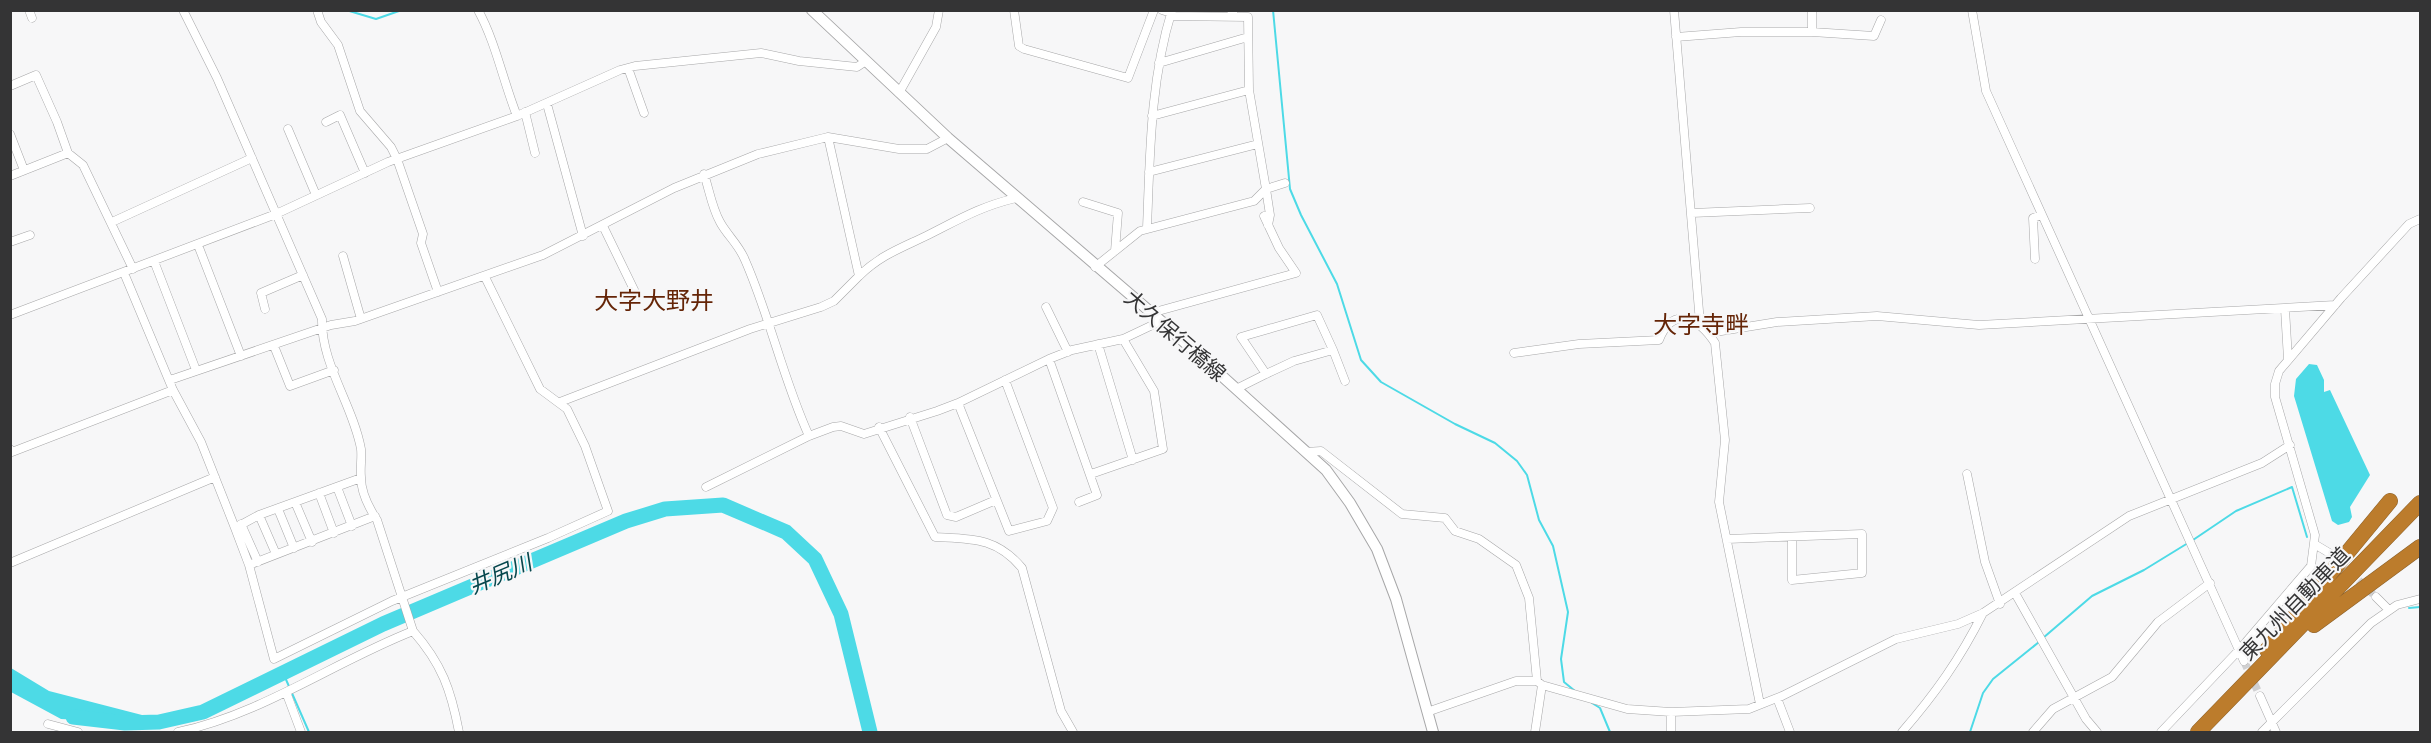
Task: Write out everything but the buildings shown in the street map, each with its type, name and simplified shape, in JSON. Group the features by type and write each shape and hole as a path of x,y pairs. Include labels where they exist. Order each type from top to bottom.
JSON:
{"highway":[{"path":"2198,732 2390,501"},
{"name":"東九州自動車道","path":"2198,732 2421,503"},
{"path":"2206,732 2277,659 2315,625 2421,547"}],"main road":[{"name":"大久保行橋線","path":"812,10 948,138 1095,267 1161,321 1326,470 1377,549 1396,599 1433,732"}],"street":[{"path":"183,10 217,78 322,319 322,329 334,370 361,449 361,478 369,508 375,516 412,628 426,645 448,682 459,732"},
{"path":"316,10 321,22 338,45 360,111 391,147 397,159 423,234 421,243 438,292"},
{"path":"478,10 488,29 503,81 517,116"},
{"path":"898,93 936,27 939,10"},
{"path":"1014,10 1019,46 1024,50 1128,78 1154,10"},
{"path":"1162,10 1171,13 1248,16 1249,90 1270,215 1268,225"},
{"path":"1674,10 1700,323 1715,343 1725,440 1719,502 1760,704"},
{"path":"1812,10 1812,32"},
{"path":"1972,10 1986,91 2244,662"},
{"path":"1147,228 1152,116 1159,63 1171,13"},
{"path":"1676,37 1741,32 1812,32 1874,36 1881,20"},
{"path":"1159,63 1248,37"},
{"path":"10,315 94,281 124,273 276,214 397,159 517,116 628,68 761,53 799,61 857,67 866,61"},
{"path":"628,68 644,113"},
{"path":"10,86 36,75 68,153 83,165 133,269"},
{"path":"1152,116 1249,90"},
{"path":"547,104 583,236"},
{"path":"525,112 535,153"},
{"path":"326,122 340,115 364,173"},
{"path":"288,129 316,195"},
{"path":"10,134 24,170"},
{"path":"170,380 322,329 361,319 543,255 704,174 759,154 828,137 899,149 927,149 948,138"},
{"path":"828,137 859,276"},
{"path":"1149,172 1258,144"},
{"path":"10,176 68,153"},
{"path":"112,222 252,159"},
{"path":"704,174 720,222 739,247 769,322 791,396 809,436"},
{"path":"1095,267 1140,231 1254,201 1266,189 1285,183"},
{"path":"560,402 769,322 834,301 876,259 982,206 1016,198"},
{"path":"1083,201 1118,213 1115,251"},
{"path":"1692,213 1810,208"},
{"path":"2035,259 2033,218 2042,215"},
{"path":"1151,313 1296,273 1264,216"},
{"path":"2161,732 2240,649 2311,566 2316,545 2315,535 2276,397 2275,384 2279,371 2335,304 2409,224 2421,219"},
{"path":"603,226 637,296"},
{"path":"10,242 30,235"},
{"path":"198,245 241,356"},
{"path":"343,256 361,319"},
{"path":"154,261 196,370"},
{"path":"124,273 173,390 201,442 238,526 258,562"},
{"path":"265,309 261,293 303,275"},
{"path":"238,526 274,659 403,598 608,511 585,446 567,409 540,389 485,277"},
{"path":"1708,333 1777,322 1876,316 1978,325 2286,309 2335,304"},
{"path":"1046,307 1068,352"},
{"path":"2286,309 2288,359"},
{"path":"1266,374 1240,337 1317,315 1345,381"},
{"path":"1514,353 1579,344 1659,340 1669,321 1675,319 1700,323"},
{"path":"706,487 809,436 833,427 841,426 864,434 910,417 958,404 1050,359 1068,352 1123,339 1161,321"},
{"path":"1091,474 1163,449 1154,391 1123,339"},
{"path":"1098,344 1133,460"},
{"path":"274,346 290,386 334,370"},
{"path":"1236,389 1294,361 1333,350"},
{"path":"1050,359 1097,495 1079,502"},
{"path":"958,404 1009,531 1047,520 1053,508 1005,380"},
{"path":"10,449 12,452 173,390"},
{"path":"910,417 947,515 956,517 996,500"},
{"path":"879,427 935,537 967,536 994,545 1013,558 1022,568 1061,711 1073,732"},
{"path":"1428,712 1516,681 1539,683 1627,709 1671,712 1749,709 1777,698 1896,639 1958,624 1983,613 2000,604 2104,530 2129,516 2262,463 2290,445"},
{"path":"1306,453 1321,451 1402,514 1445,518 1455,531 1479,539 1516,565 1529,598 1539,683 1535,732"},
{"path":"1967,474 1985,562 2000,604"},
{"path":"10,563 215,477"},
{"path":"238,526 259,515 361,478"},
{"path":"337,487 352,526"},
{"path":"319,493 334,533"},
{"path":"296,502 312,542"},
{"path":"278,509 294,548"},
{"path":"259,515 276,555"},
{"path":"249,565 375,516"},
{"path":"1727,539 1862,534 1862,573 1791,580 1792,537"},
{"path":"2316,545 2331,554"},
{"path":"2033,732 2053,708 2112,677 2158,622 2210,583"},
{"path":"2015,593 2074,697 2097,732"},
{"path":"2376,597 2388,609"},
{"path":"2262,732 2371,623 2388,609 2421,599"},
{"path":"1902,732 1936,692 1961,655 1983,613"},
{"path":"178,732 218,722 286,692 412,628"},
{"path":"286,692 301,732"},
{"path":"2260,696 2276,732"},
{"path":"1777,698 1790,732"},
{"path":"1671,712 1671,732"},
{"path":"48,724 78,732"}],"water":[{"path":"2309,364 2317,365 2324,380 2324,392 2330,390 2370,475 2350,507 2352,517 2349,522 2338,525 2332,521 2294,396 2296,379"},
{"path":"11,668 49,691 142,715 149,724 61,719 11,692"}],"waterway":[{"path":"346,10 376,19 399,11 423,10"},
{"path":"1273,10 1290,189 1337,284 1361,360 1381,382 1455,424 1495,443 1517,461 1527,475 1539,520 1553,546 1568,612 1561,659 1564,682 1575,691"},
{"path":"2193,540 2236,511 2292,487 2307,537"},
{"name":"井尻川","path":"73,717 125,723 159,722 203,712 383,624 626,521 665,509 723,505 786,532 815,559 841,614 870,732"},
{"path":"2043,638 2092,596 2144,570 2188,543"},
{"path":"2409,608 2420,607"},
{"path":"1970,732 1983,693 1993,679 2039,642"},
{"path":"284,675 309,732"},
{"path":"1592,703 1600,708 1610,732"}],"tunnel":[{"path":"2350,572 2376,597"},
{"path":"2244,661 2260,696"}],"district":[{"name":"大字大野井","path":"654,301"},
{"name":"大字寺畔","path":"1701,325"}]}
